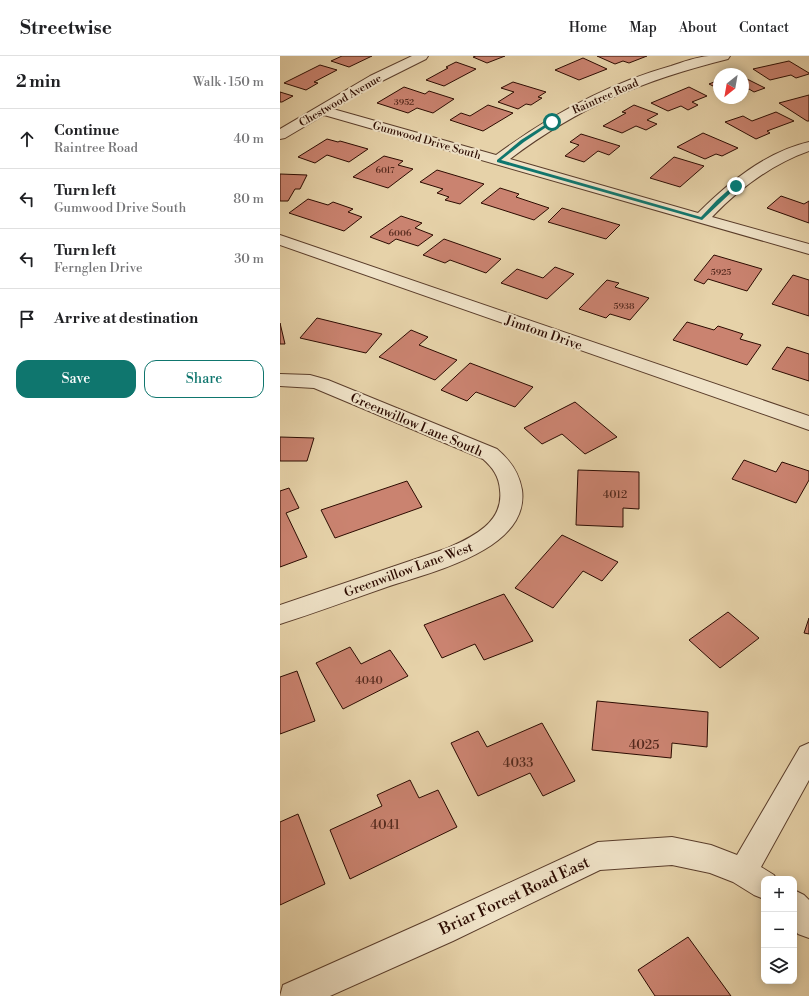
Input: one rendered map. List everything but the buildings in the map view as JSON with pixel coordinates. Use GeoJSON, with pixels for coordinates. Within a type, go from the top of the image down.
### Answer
{"type":"FeatureCollection","features":[{"type":"Feature","properties":{"kind":"street","name":"Chestwood Avenue"},"geometry":{"type":"LineString","coordinates":[[280,135],[375,79],[422,56]]}},
{"type":"Feature","properties":{"kind":"street","name":"Raintree Road"},"geometry":{"type":"LineString","coordinates":[[498,161],[523,141],[552,122],[587,103],[668,71],[724,56]]}},
{"type":"Feature","properties":{"kind":"street","name":"Gumwood Drive South"},"geometry":{"type":"LineString","coordinates":[[321,110],[809,249]]}},
{"type":"Feature","properties":{"kind":"street"},"geometry":{"type":"LineString","coordinates":[[702,218],[718,201],[758,170],[784,156],[809,146]]}},
{"type":"Feature","properties":{"kind":"street","name":"Jimtom Drive"},"geometry":{"type":"LineString","coordinates":[[280,240],[809,423]]}},
{"type":"Feature","properties":{"kind":"street","name":"Greenwillow Lane South"},"geometry":{"type":"LineString","coordinates":[[289,380],[321,384],[490,454],[499,462],[510,478],[512,495]]}},
{"type":"Feature","properties":{"kind":"street","name":"Greenwillow Lane West"},"geometry":{"type":"LineString","coordinates":[[280,615],[456,554],[475,545],[489,535],[501,522],[510,509],[512,495]]}},
{"type":"Feature","properties":{"kind":"street"},"geometry":{"type":"LineString","coordinates":[[754,878],[809,755]]}},
{"type":"Feature","properties":{"kind":"street","name":"Briar Forest Road East"},"geometry":{"type":"LineString","coordinates":[[294,996],[442,930],[598,856],[672,851],[710,859],[754,878]]}},
{"type":"Feature","properties":{"kind":"street"},"geometry":{"type":"LineString","coordinates":[[797,909],[809,923]]}},
{"type":"Feature","properties":{"kind":"route"},"geometry":{"type":"LineString","coordinates":[[552,122],[523,141],[498,161],[702,218],[718,201],[736,186]]}}]}
